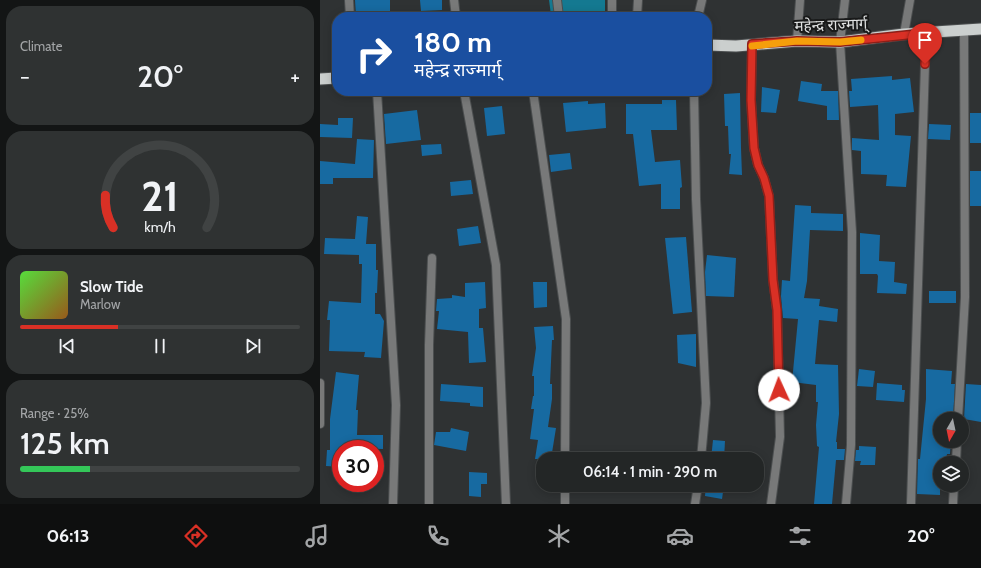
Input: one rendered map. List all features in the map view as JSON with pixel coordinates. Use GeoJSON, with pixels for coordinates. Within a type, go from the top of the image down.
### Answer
{"type":"FeatureCollection","features":[{"type":"Feature","properties":{"kind":"highway","name":"महेन्द्र राज्मार्ग्"},"geometry":{"type":"LineString","coordinates":[[712,45],[736,46],[797,41],[840,42],[904,34],[981,29]]}},
{"type":"Feature","properties":{"kind":"highway"},"geometry":{"type":"LineString","coordinates":[[320,79],[332,78]]}},
{"type":"Feature","properties":{"kind":"street"},"geometry":{"type":"LineString","coordinates":[[349,0],[350,12]]}},
{"type":"Feature","properties":{"kind":"street"},"geometry":{"type":"LineString","coordinates":[[454,0],[455,12]]}},
{"type":"Feature","properties":{"kind":"street"},"geometry":{"type":"LineString","coordinates":[[557,0],[558,12]]}},
{"type":"Feature","properties":{"kind":"street"},"geometry":{"type":"LineString","coordinates":[[612,0],[612,12]]}},
{"type":"Feature","properties":{"kind":"street"},"geometry":{"type":"LineString","coordinates":[[637,12],[638,0]]}},
{"type":"Feature","properties":{"kind":"street"},"geometry":{"type":"LineString","coordinates":[[699,12],[702,0]]}},
{"type":"Feature","properties":{"kind":"street"},"geometry":{"type":"LineString","coordinates":[[797,41],[800,0]]}},
{"type":"Feature","properties":{"kind":"street"},"geometry":{"type":"LineString","coordinates":[[845,0],[840,42],[852,232],[851,446],[846,504]]}},
{"type":"Feature","properties":{"kind":"street"},"geometry":{"type":"LineString","coordinates":[[904,34],[910,0]]}},
{"type":"Feature","properties":{"kind":"street"},"geometry":{"type":"LineString","coordinates":[[958,412],[965,297],[964,30]]}},
{"type":"Feature","properties":{"kind":"street"},"geometry":{"type":"LineString","coordinates":[[911,504],[926,33]]}},
{"type":"Feature","properties":{"kind":"street"},"geometry":{"type":"LineString","coordinates":[[752,44],[751,100],[754,148],[758,165],[764,178],[769,196],[773,280],[777,310],[780,437],[771,504]]}},
{"type":"Feature","properties":{"kind":"street"},"geometry":{"type":"LineString","coordinates":[[377,96],[396,405],[393,504]]}},
{"type":"Feature","properties":{"kind":"street"},"geometry":{"type":"LineString","coordinates":[[465,96],[496,265],[506,504]]}},
{"type":"Feature","properties":{"kind":"street"},"geometry":{"type":"LineString","coordinates":[[534,96],[566,319],[566,452]]}},
{"type":"Feature","properties":{"kind":"street"},"geometry":{"type":"LineString","coordinates":[[694,96],[697,207],[706,403],[702,452]]}},
{"type":"Feature","properties":{"kind":"street"},"geometry":{"type":"LineString","coordinates":[[429,504],[429,345],[432,258]]}},
{"type":"Feature","properties":{"kind":"street"},"geometry":{"type":"LineString","coordinates":[[320,383],[320,424]]}},
{"type":"Feature","properties":{"kind":"street"},"geometry":{"type":"LineString","coordinates":[[565,492],[565,504]]}},
{"type":"Feature","properties":{"kind":"street"},"geometry":{"type":"LineString","coordinates":[[695,504],[697,492]]}},
{"type":"Feature","properties":{"kind":"street"},"geometry":{"type":"LineString","coordinates":[[953,504],[954,492]]}},
{"type":"Feature","properties":{"kind":"shaded area"},"geometry":{"type":"Polygon","coordinates":[[[549,0],[605,0],[605,12],[551,12],[549,0]]]}},
{"type":"Feature","properties":{"kind":"building"},"geometry":{"type":"Polygon","coordinates":[[[355,0],[390,0],[390,11],[356,12],[355,0]]]}},
{"type":"Feature","properties":{"kind":"building"},"geometry":{"type":"Polygon","coordinates":[[[420,0],[442,0],[442,10],[421,11],[420,0]]]}},
{"type":"Feature","properties":{"kind":"building"},"geometry":{"type":"Polygon","coordinates":[[[892,76],[892,80],[910,78],[914,112],[895,114],[895,135],[911,136],[906,187],[886,186],[887,175],[861,174],[861,151],[852,150],[852,138],[879,140],[878,105],[850,107],[849,91],[852,91],[851,79],[892,76]]]}},
{"type":"Feature","properties":{"kind":"building"},"geometry":{"type":"Polygon","coordinates":[[[801,81],[822,84],[821,91],[838,91],[839,120],[827,120],[827,106],[798,101],[801,81]]]}},
{"type":"Feature","properties":{"kind":"building"},"geometry":{"type":"Polygon","coordinates":[[[762,87],[780,90],[776,113],[761,112],[762,87]]]}},
{"type":"Feature","properties":{"kind":"building"},"geometry":{"type":"Polygon","coordinates":[[[740,93],[742,175],[729,174],[731,154],[729,154],[728,126],[725,126],[724,94],[740,93]]]}},
{"type":"Feature","properties":{"kind":"building"},"geometry":{"type":"Polygon","coordinates":[[[662,100],[676,100],[677,130],[651,130],[655,162],[680,160],[682,187],[680,188],[680,209],[661,209],[661,184],[639,186],[633,134],[626,134],[626,104],[662,104],[662,100]]]}},
{"type":"Feature","properties":{"kind":"building"},"geometry":{"type":"Polygon","coordinates":[[[588,101],[588,104],[605,103],[606,128],[566,132],[563,103],[588,101]]]}},
{"type":"Feature","properties":{"kind":"building"},"geometry":{"type":"Polygon","coordinates":[[[502,106],[505,134],[487,136],[484,108],[502,106]]]}},
{"type":"Feature","properties":{"kind":"building"},"geometry":{"type":"Polygon","coordinates":[[[417,110],[421,140],[386,144],[384,114],[417,110]]]}},
{"type":"Feature","properties":{"kind":"building"},"geometry":{"type":"Polygon","coordinates":[[[970,113],[981,113],[981,143],[970,143],[970,113]]]}},
{"type":"Feature","properties":{"kind":"building"},"geometry":{"type":"Polygon","coordinates":[[[338,118],[353,118],[352,138],[320,137],[320,124],[338,125],[338,118]]]}},
{"type":"Feature","properties":{"kind":"building"},"geometry":{"type":"Polygon","coordinates":[[[929,124],[951,125],[950,140],[928,139],[929,124]]]}},
{"type":"Feature","properties":{"kind":"building"},"geometry":{"type":"Polygon","coordinates":[[[357,139],[374,140],[373,178],[333,178],[333,184],[320,184],[320,161],[355,164],[357,139]]]}},
{"type":"Feature","properties":{"kind":"building"},"geometry":{"type":"Polygon","coordinates":[[[441,144],[442,154],[422,156],[421,145],[441,144]]]}},
{"type":"Feature","properties":{"kind":"building"},"geometry":{"type":"Polygon","coordinates":[[[570,153],[572,169],[551,172],[549,155],[570,153]]]}},
{"type":"Feature","properties":{"kind":"building"},"geometry":{"type":"Polygon","coordinates":[[[970,171],[981,171],[981,206],[970,206],[970,171]]]}},
{"type":"Feature","properties":{"kind":"building"},"geometry":{"type":"Polygon","coordinates":[[[471,180],[473,194],[451,196],[450,182],[471,180]]]}},
{"type":"Feature","properties":{"kind":"building"},"geometry":{"type":"Polygon","coordinates":[[[795,205],[811,206],[811,213],[843,214],[843,231],[810,230],[807,281],[804,298],[820,299],[819,306],[838,309],[837,322],[819,320],[815,364],[838,365],[839,414],[836,442],[837,449],[845,449],[844,460],[836,460],[832,504],[814,504],[819,447],[817,446],[816,425],[818,402],[816,402],[816,385],[792,382],[798,319],[783,318],[781,296],[782,280],[790,281],[795,205]]]}},
{"type":"Feature","properties":{"kind":"building"},"geometry":{"type":"Polygon","coordinates":[[[357,216],[368,217],[366,244],[376,244],[376,270],[378,270],[377,293],[375,293],[375,314],[380,314],[384,321],[381,358],[364,357],[365,352],[329,351],[330,320],[327,320],[329,301],[361,303],[362,264],[359,264],[359,255],[324,254],[325,238],[355,239],[357,216]]]}},
{"type":"Feature","properties":{"kind":"building"},"geometry":{"type":"Polygon","coordinates":[[[478,226],[481,243],[459,246],[457,229],[478,226]]]}},
{"type":"Feature","properties":{"kind":"building"},"geometry":{"type":"Polygon","coordinates":[[[860,233],[880,235],[879,261],[895,262],[894,282],[907,284],[906,294],[877,293],[877,274],[860,274],[860,233]]]}},
{"type":"Feature","properties":{"kind":"building"},"geometry":{"type":"Polygon","coordinates":[[[686,237],[692,312],[673,314],[665,238],[686,237]]]}},
{"type":"Feature","properties":{"kind":"building"},"geometry":{"type":"Polygon","coordinates":[[[707,255],[736,258],[734,297],[706,296],[705,272],[707,255]]]}},
{"type":"Feature","properties":{"kind":"building"},"geometry":{"type":"Polygon","coordinates":[[[485,282],[486,308],[479,309],[479,328],[483,328],[486,362],[469,363],[468,332],[437,329],[439,311],[436,311],[437,299],[452,298],[452,295],[465,297],[465,283],[485,282]]]}},
{"type":"Feature","properties":{"kind":"building"},"geometry":{"type":"Polygon","coordinates":[[[533,282],[547,282],[547,307],[534,308],[533,282]]]}},
{"type":"Feature","properties":{"kind":"building"},"geometry":{"type":"Polygon","coordinates":[[[929,291],[956,291],[956,303],[929,303],[929,291]]]}},
{"type":"Feature","properties":{"kind":"building"},"geometry":{"type":"Polygon","coordinates":[[[553,326],[554,340],[552,340],[550,384],[552,384],[552,399],[548,427],[556,428],[552,452],[536,452],[538,440],[530,439],[534,409],[531,409],[534,396],[534,376],[532,376],[536,348],[534,327],[553,326]]]}},
{"type":"Feature","properties":{"kind":"building"},"geometry":{"type":"Polygon","coordinates":[[[696,334],[696,367],[678,363],[677,335],[696,334]]]}},
{"type":"Feature","properties":{"kind":"building"},"geometry":{"type":"Polygon","coordinates":[[[859,369],[875,371],[873,387],[857,386],[859,369]]]}},
{"type":"Feature","properties":{"kind":"building"},"geometry":{"type":"Polygon","coordinates":[[[926,369],[952,371],[951,384],[955,384],[953,412],[933,412],[933,448],[950,448],[950,454],[947,454],[947,456],[933,456],[933,492],[940,492],[940,495],[917,494],[918,459],[920,459],[926,399],[926,369]]]}},
{"type":"Feature","properties":{"kind":"building"},"geometry":{"type":"Polygon","coordinates":[[[336,372],[359,375],[356,410],[358,410],[357,435],[383,435],[383,440],[332,440],[332,466],[326,466],[327,450],[330,450],[330,419],[336,372]]]}},
{"type":"Feature","properties":{"kind":"building"},"geometry":{"type":"Polygon","coordinates":[[[877,383],[902,385],[902,390],[905,390],[904,402],[876,400],[877,383]]]}},
{"type":"Feature","properties":{"kind":"building"},"geometry":{"type":"Polygon","coordinates":[[[441,384],[483,387],[483,407],[470,406],[470,403],[440,401],[441,384]]]}},
{"type":"Feature","properties":{"kind":"building"},"geometry":{"type":"Polygon","coordinates":[[[966,384],[981,385],[981,422],[969,420],[969,412],[964,412],[966,384]]]}},
{"type":"Feature","properties":{"kind":"building"},"geometry":{"type":"Polygon","coordinates":[[[451,428],[469,432],[466,451],[434,445],[436,432],[450,432],[451,428]]]}},
{"type":"Feature","properties":{"kind":"building"},"geometry":{"type":"Polygon","coordinates":[[[713,440],[725,441],[724,452],[712,452],[713,440]]]}},
{"type":"Feature","properties":{"kind":"building"},"geometry":{"type":"Polygon","coordinates":[[[859,446],[876,447],[875,465],[860,465],[861,461],[855,461],[856,450],[859,450],[859,446]]]}},
{"type":"Feature","properties":{"kind":"building"},"geometry":{"type":"Polygon","coordinates":[[[469,472],[487,473],[487,484],[481,484],[481,497],[469,496],[469,472]]]}},
{"type":"Feature","properties":{"kind":"building"},"geometry":{"type":"Polygon","coordinates":[[[705,492],[723,492],[722,499],[705,496],[705,492]]]}},
{"type":"Feature","properties":{"kind":"slow traffic"},"geometry":{"type":"LineString","coordinates":[[752,46],[752,44],[797,41],[840,42],[861,40]]}},
{"type":"Feature","properties":{"kind":"route"},"geometry":{"type":"LineString","coordinates":[[779,390],[777,310],[773,280],[769,196],[764,178],[758,165],[754,148],[751,100],[752,44],[797,41],[840,42],[904,34],[926,33],[925,64]]}}]}
